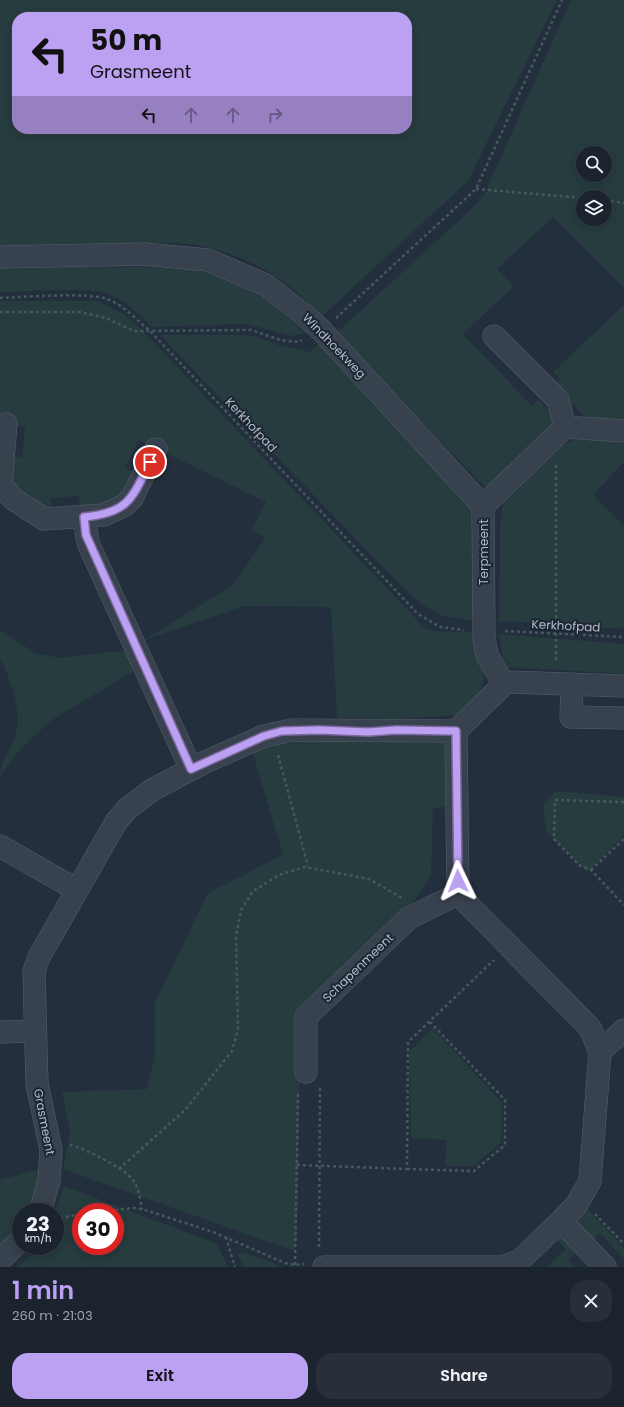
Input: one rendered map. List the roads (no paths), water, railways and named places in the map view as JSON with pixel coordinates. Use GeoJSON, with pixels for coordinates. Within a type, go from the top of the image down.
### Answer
{"type":"FeatureCollection","features":[{"type":"Feature","properties":{"kind":"street","name":"Windhoekweg"},"geometry":{"type":"LineString","coordinates":[[0,257],[145,254],[208,260],[266,285],[322,331],[483,506]]}},
{"type":"Feature","properties":{"kind":"street"},"geometry":{"type":"LineString","coordinates":[[494,336],[558,400],[565,427],[624,431]]}},
{"type":"Feature","properties":{"kind":"street"},"geometry":{"type":"LineString","coordinates":[[6,424],[0,480],[7,494],[32,513],[44,519],[104,515],[127,503],[134,495],[156,449]]}},
{"type":"Feature","properties":{"kind":"street","name":"Terpmeent"},"geometry":{"type":"LineString","coordinates":[[504,684],[488,655],[484,638],[483,506],[565,427]]}},
{"type":"Feature","properties":{"kind":"street"},"geometry":{"type":"LineString","coordinates":[[84,517],[88,543],[191,769]]}},
{"type":"Feature","properties":{"kind":"street"},"geometry":{"type":"LineString","coordinates":[[316,1261],[502,1267],[519,1261],[561,1221],[580,1198],[590,1181],[600,1052],[590,1028],[510,945],[458,894],[456,731],[504,684],[518,682],[624,686]]}},
{"type":"Feature","properties":{"kind":"street"},"geometry":{"type":"LineString","coordinates":[[572,684],[570,717],[624,718]]}},
{"type":"Feature","properties":{"kind":"street","name":"Grasmeent"},"geometry":{"type":"LineString","coordinates":[[43,1203],[49,1181],[51,1146],[37,1088],[34,1031],[34,967],[116,822],[127,809],[152,790],[191,769],[272,733],[299,730],[368,732],[396,730],[456,731]]}},
{"type":"Feature","properties":{"kind":"street"},"geometry":{"type":"LineString","coordinates":[[0,846],[77,890]]}},
{"type":"Feature","properties":{"kind":"street","name":"Schapenmeent"},"geometry":{"type":"LineString","coordinates":[[308,1082],[306,1018],[408,918],[458,894]]}},
{"type":"Feature","properties":{"kind":"street"},"geometry":{"type":"LineString","coordinates":[[600,1052],[624,1030]]}},
{"type":"Feature","properties":{"kind":"street"},"geometry":{"type":"LineString","coordinates":[[0,1032],[34,1031]]}},
{"type":"Feature","properties":{"kind":"street"},"geometry":{"type":"LineString","coordinates":[[561,1221],[605,1267]]}},
{"type":"Feature","properties":{"kind":"street"},"geometry":{"type":"LineString","coordinates":[[0,1260],[12,1249]]}}]}
